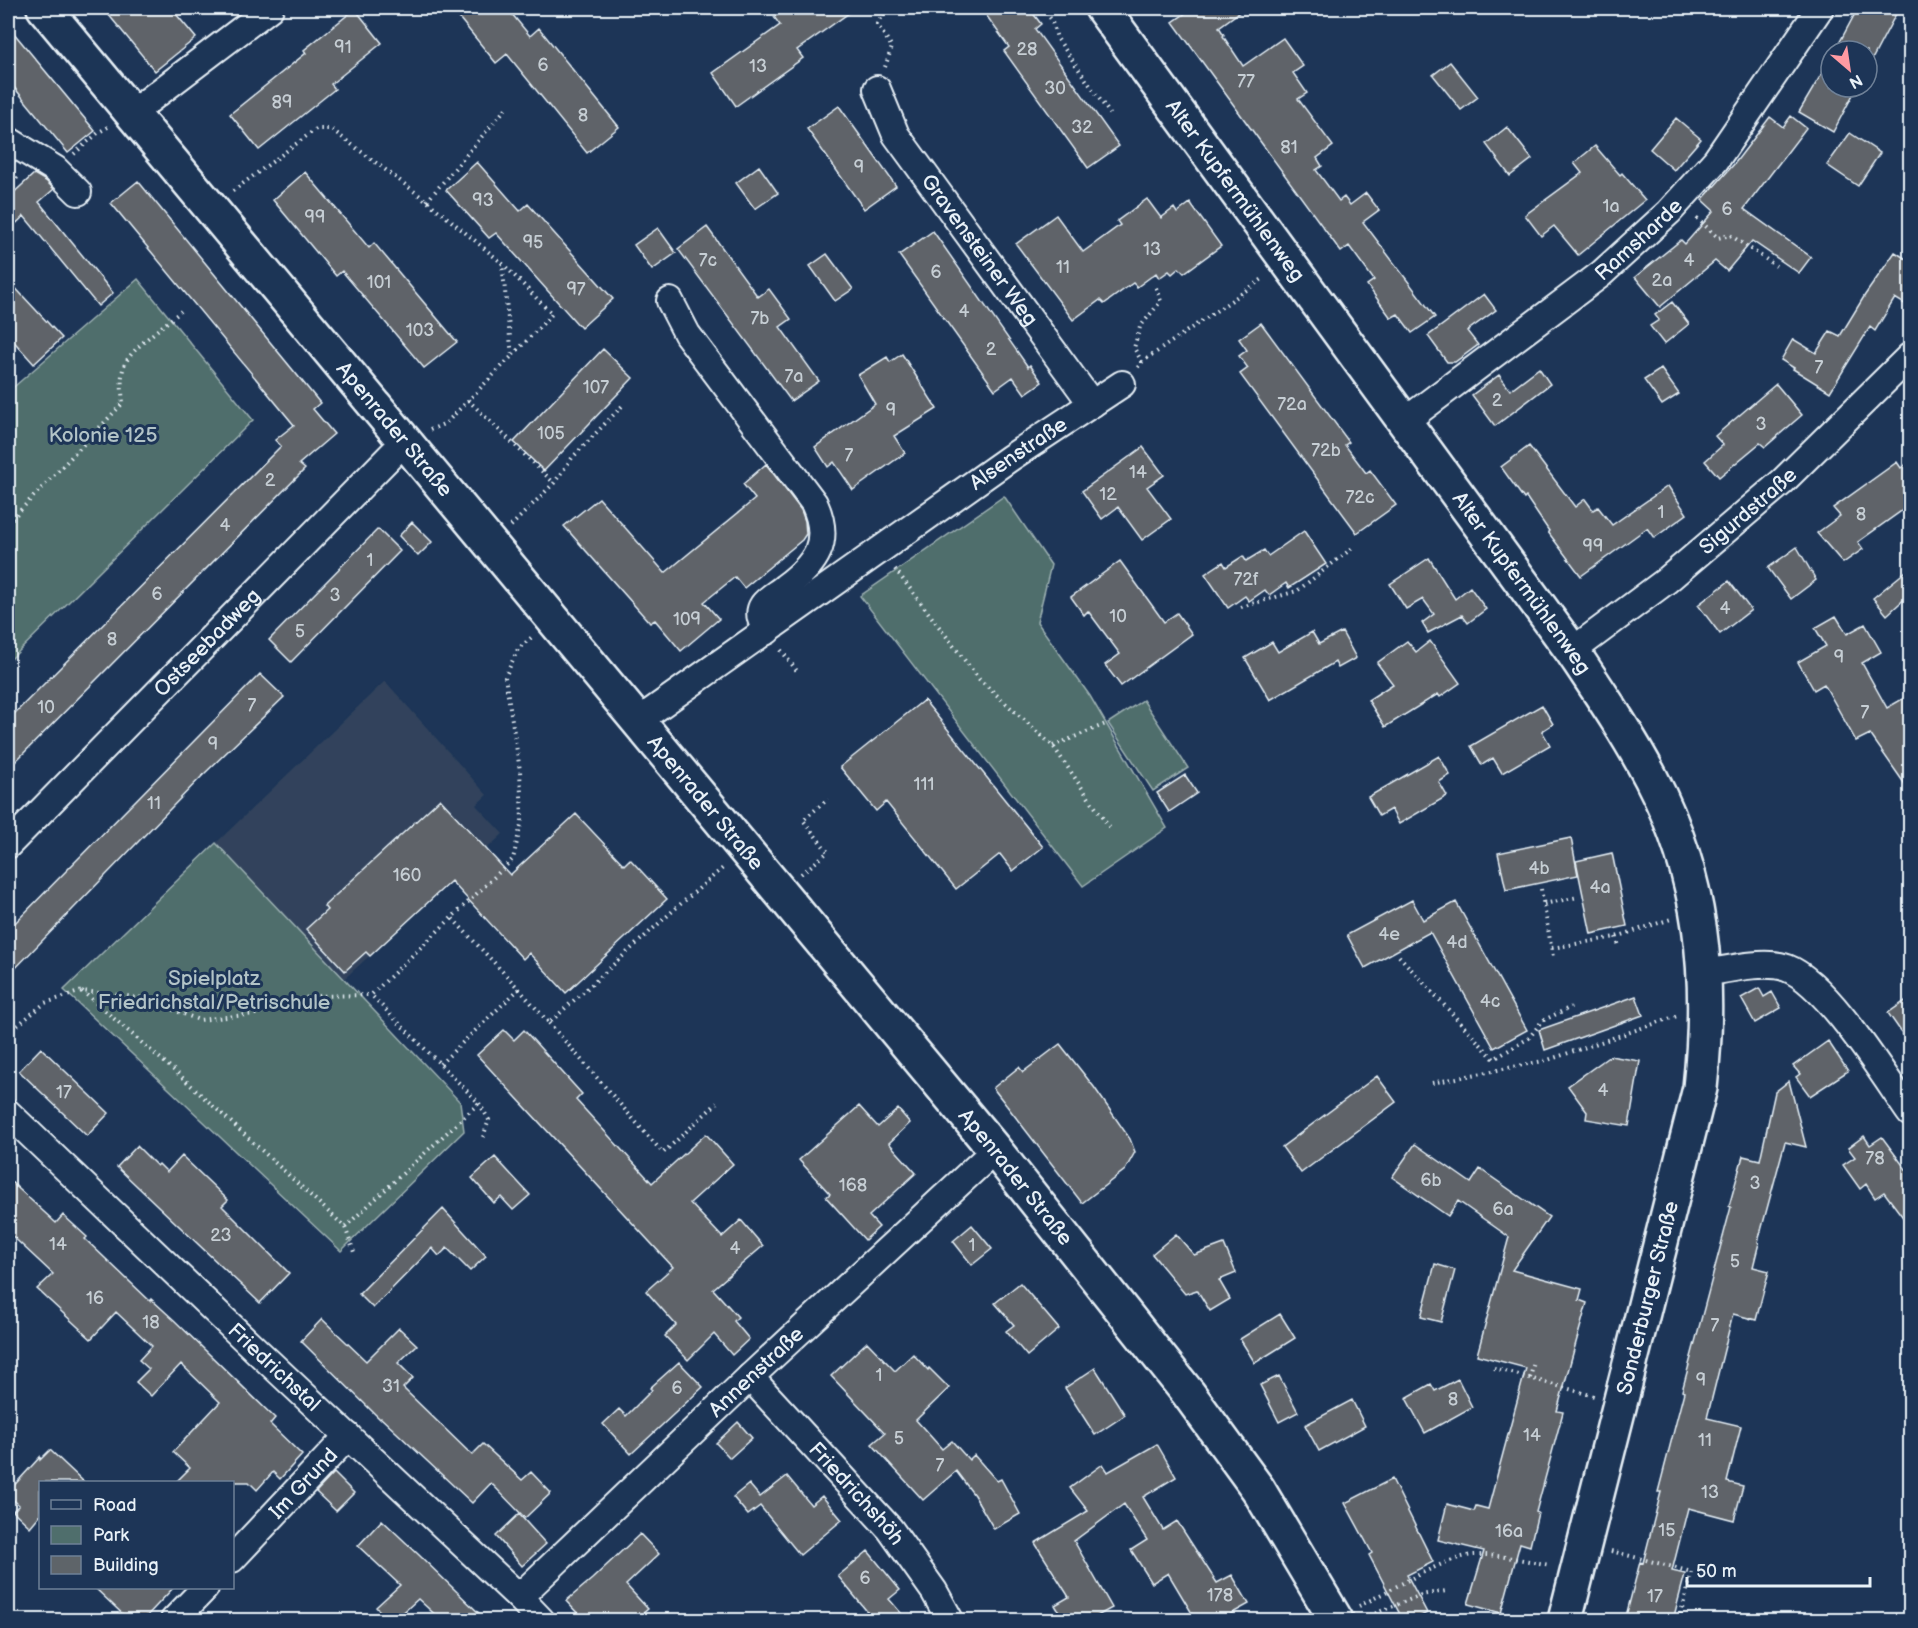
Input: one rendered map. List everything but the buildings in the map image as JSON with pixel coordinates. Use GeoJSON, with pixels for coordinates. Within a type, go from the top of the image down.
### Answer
{"type":"FeatureCollection","features":[{"type":"Feature","properties":{"kind":"main road","name":"Apenrader Straße"},"geometry":{"type":"LineString","coordinates":[[44,8],[995,1150],[1188,1393],[1258,1489],[1336,1620]]}},
{"type":"Feature","properties":{"kind":"main road","name":"Alter Kupfermühlenweg"},"geometry":{"type":"LineString","coordinates":[[1102,8],[1572,651],[1623,729],[1652,780],[1687,866],[1697,910],[1706,973]]}},
{"type":"Feature","properties":{"kind":"main road","name":"Sonderburger Straße"},"geometry":{"type":"LineString","coordinates":[[1565,1620],[1700,1088],[1705,1046],[1706,973]]}},
{"type":"Feature","properties":{"kind":"street"},"geometry":{"type":"LineString","coordinates":[[132,113],[270,8]]}},
{"type":"Feature","properties":{"kind":"street","name":"Ramsharde"},"geometry":{"type":"LineString","coordinates":[[1405,421],[1600,274],[1680,201],[1716,160],[1819,8]]}},
{"type":"Feature","properties":{"kind":"street","name":"Gravensteiner Weg"},"geometry":{"type":"LineString","coordinates":[[877,89],[896,135],[1092,404]]}},
{"type":"Feature","properties":{"kind":"street"},"geometry":{"type":"LineString","coordinates":[[8,140],[56,169],[78,192]]}},
{"type":"Feature","properties":{"kind":"street"},"geometry":{"type":"LineString","coordinates":[[670,301],[687,334],[814,503],[820,516],[822,534],[819,551],[812,564],[802,575],[764,604],[760,612],[760,621],[767,631]]}},
{"type":"Feature","properties":{"kind":"street","name":"Sigurdstraße"},"geometry":{"type":"LineString","coordinates":[[1572,651],[1666,581],[1782,482],[1911,356]]}},
{"type":"Feature","properties":{"kind":"street","name":"Alsenstraße"},"geometry":{"type":"LineString","coordinates":[[638,721],[1010,458],[1122,384]]}},
{"type":"Feature","properties":{"kind":"street","name":"Ostseebadweg"},"geometry":{"type":"LineString","coordinates":[[8,845],[405,441]]}},
{"type":"Feature","properties":{"kind":"street"},"geometry":{"type":"LineString","coordinates":[[1706,973],[1758,964],[1787,967],[1817,987],[1911,1113]]}},
{"type":"Feature","properties":{"kind":"street","name":"Friedrichstal"},"geometry":{"type":"LineString","coordinates":[[8,1113],[541,1620]]}},
{"type":"Feature","properties":{"kind":"street","name":"Annenstraße"},"geometry":{"type":"LineString","coordinates":[[519,1598],[750,1377],[995,1150]]}},
{"type":"Feature","properties":{"kind":"street","name":"Friedrichshöh"},"geometry":{"type":"LineString","coordinates":[[750,1377],[890,1529],[934,1592],[950,1620]]}},
{"type":"Feature","properties":{"kind":"street","name":"Im Grund"},"geometry":{"type":"LineString","coordinates":[[234,1557],[348,1436]]}},
{"type":"Feature","properties":{"kind":"street"},"geometry":{"type":"LineString","coordinates":[[174,1620],[203,1589]]}},
{"type":"Feature","properties":{"kind":"path"},"geometry":{"type":"LineString","coordinates":[[877,89],[892,47],[878,24],[882,15],[892,8]]}},
{"type":"Feature","properties":{"kind":"path"},"geometry":{"type":"LineString","coordinates":[[1042,8],[1051,19],[1057,38],[1110,114]]}},
{"type":"Feature","properties":{"kind":"path"},"geometry":{"type":"LineString","coordinates":[[1457,8],[1465,15]]}},
{"type":"Feature","properties":{"kind":"path"},"geometry":{"type":"LineString","coordinates":[[427,201],[507,107]]}},
{"type":"Feature","properties":{"kind":"path"},"geometry":{"type":"LineString","coordinates":[[56,169],[99,132],[132,113]]}},
{"type":"Feature","properties":{"kind":"path"},"geometry":{"type":"LineString","coordinates":[[210,207],[316,129],[331,129],[427,201],[502,263],[552,314],[446,423],[405,441]]}},
{"type":"Feature","properties":{"kind":"path"},"geometry":{"type":"LineString","coordinates":[[1680,201],[1718,238],[1730,235],[1776,266]]}},
{"type":"Feature","properties":{"kind":"path"},"geometry":{"type":"LineString","coordinates":[[502,263],[512,356]]}},
{"type":"Feature","properties":{"kind":"path"},"geometry":{"type":"LineString","coordinates":[[1122,384],[1142,362],[1268,276]]}},
{"type":"Feature","properties":{"kind":"path"},"geometry":{"type":"LineString","coordinates":[[1142,362],[1134,348],[1140,327],[1161,301],[1155,285]]}},
{"type":"Feature","properties":{"kind":"path"},"geometry":{"type":"LineString","coordinates":[[8,523],[123,404],[122,380],[125,365],[135,350],[181,311]]}},
{"type":"Feature","properties":{"kind":"path"},"geometry":{"type":"LineString","coordinates":[[468,400],[554,483]]}},
{"type":"Feature","properties":{"kind":"path"},"geometry":{"type":"LineString","coordinates":[[512,525],[554,483],[572,458],[622,406]]}},
{"type":"Feature","properties":{"kind":"path"},"geometry":{"type":"LineString","coordinates":[[1241,606],[1297,591],[1355,546]]}},
{"type":"Feature","properties":{"kind":"path"},"geometry":{"type":"LineString","coordinates":[[880,549],[979,679],[1053,746],[1111,830]]}},
{"type":"Feature","properties":{"kind":"path"},"geometry":{"type":"LineString","coordinates":[[8,1032],[45,1003],[82,991],[143,998],[200,1020],[255,1014],[312,996],[371,995],[513,859],[522,820],[520,770],[505,677],[518,649],[553,618]]}},
{"type":"Feature","properties":{"kind":"path"},"geometry":{"type":"LineString","coordinates":[[1053,746],[1108,723]]}},
{"type":"Feature","properties":{"kind":"path"},"geometry":{"type":"LineString","coordinates":[[780,891],[828,852],[802,820],[828,799]]}},
{"type":"Feature","properties":{"kind":"path"},"geometry":{"type":"LineString","coordinates":[[549,1023],[711,877]]}},
{"type":"Feature","properties":{"kind":"path"},"geometry":{"type":"LineString","coordinates":[[1541,889],[1553,957]]}},
{"type":"Feature","properties":{"kind":"path"},"geometry":{"type":"LineString","coordinates":[[1544,904],[1578,897]]}},
{"type":"Feature","properties":{"kind":"path"},"geometry":{"type":"LineString","coordinates":[[1552,948],[1616,937],[1697,910]]}},
{"type":"Feature","properties":{"kind":"path"},"geometry":{"type":"LineString","coordinates":[[452,918],[519,989],[663,1153],[717,1103]]}},
{"type":"Feature","properties":{"kind":"path"},"geometry":{"type":"LineString","coordinates":[[1616,937],[1618,946]]}},
{"type":"Feature","properties":{"kind":"path"},"geometry":{"type":"LineString","coordinates":[[1399,956],[1494,1059],[1529,1038],[1542,1021],[1571,1007]]}},
{"type":"Feature","properties":{"kind":"path"},"geometry":{"type":"LineString","coordinates":[[440,1064],[519,989]]}},
{"type":"Feature","properties":{"kind":"path"},"geometry":{"type":"LineString","coordinates":[[82,991],[184,1079],[345,1227],[355,1255]]}},
{"type":"Feature","properties":{"kind":"path"},"geometry":{"type":"LineString","coordinates":[[371,995],[480,1103],[489,1120],[483,1137]]}},
{"type":"Feature","properties":{"kind":"path"},"geometry":{"type":"LineString","coordinates":[[1432,1083],[1548,1060],[1706,1006]]}},
{"type":"Feature","properties":{"kind":"path"},"geometry":{"type":"LineString","coordinates":[[345,1227],[480,1103]]}},
{"type":"Feature","properties":{"kind":"path"},"geometry":{"type":"LineString","coordinates":[[1530,1378],[1534,1362]]}},
{"type":"Feature","properties":{"kind":"path"},"geometry":{"type":"LineString","coordinates":[[1494,1368],[1592,1395]]}},
{"type":"Feature","properties":{"kind":"path"},"geometry":{"type":"LineString","coordinates":[[1584,1545],[1692,1572],[1679,1620]]}},
{"type":"Feature","properties":{"kind":"path"},"geometry":{"type":"LineString","coordinates":[[1372,1600],[1437,1567],[1463,1557],[1476,1555],[1545,1564]]}},
{"type":"Feature","properties":{"kind":"path"},"geometry":{"type":"LineString","coordinates":[[1357,1620],[1421,1595],[1446,1591]]}},
{"type":"Feature","properties":{"kind":"shaded area"},"geometry":{"type":"Polygon","coordinates":[[[385,681],[487,795],[476,805],[503,834],[344,979],[216,843],[385,681]]]}},
{"type":"Feature","properties":{"kind":"green space","name":"Kolonie 125"},"geometry":{"type":"Polygon","coordinates":[[[138,279],[253,420],[8,662],[8,392],[138,279]]]}},
{"type":"Feature","properties":{"kind":"green space"},"geometry":{"type":"Polygon","coordinates":[[[1004,496],[1051,565],[1037,622],[1090,696],[1167,828],[1083,886],[860,596],[1004,496]]]}},
{"type":"Feature","properties":{"kind":"green space"},"geometry":{"type":"Polygon","coordinates":[[[1143,700],[1188,768],[1153,791],[1108,723],[1143,700]]]}},
{"type":"Feature","properties":{"kind":"green space","name":"Spielplatz Friedrichstal/Petrischule"},"geometry":{"type":"Polygon","coordinates":[[[216,843],[460,1102],[464,1131],[341,1251],[64,990],[216,843]]]}}]}
